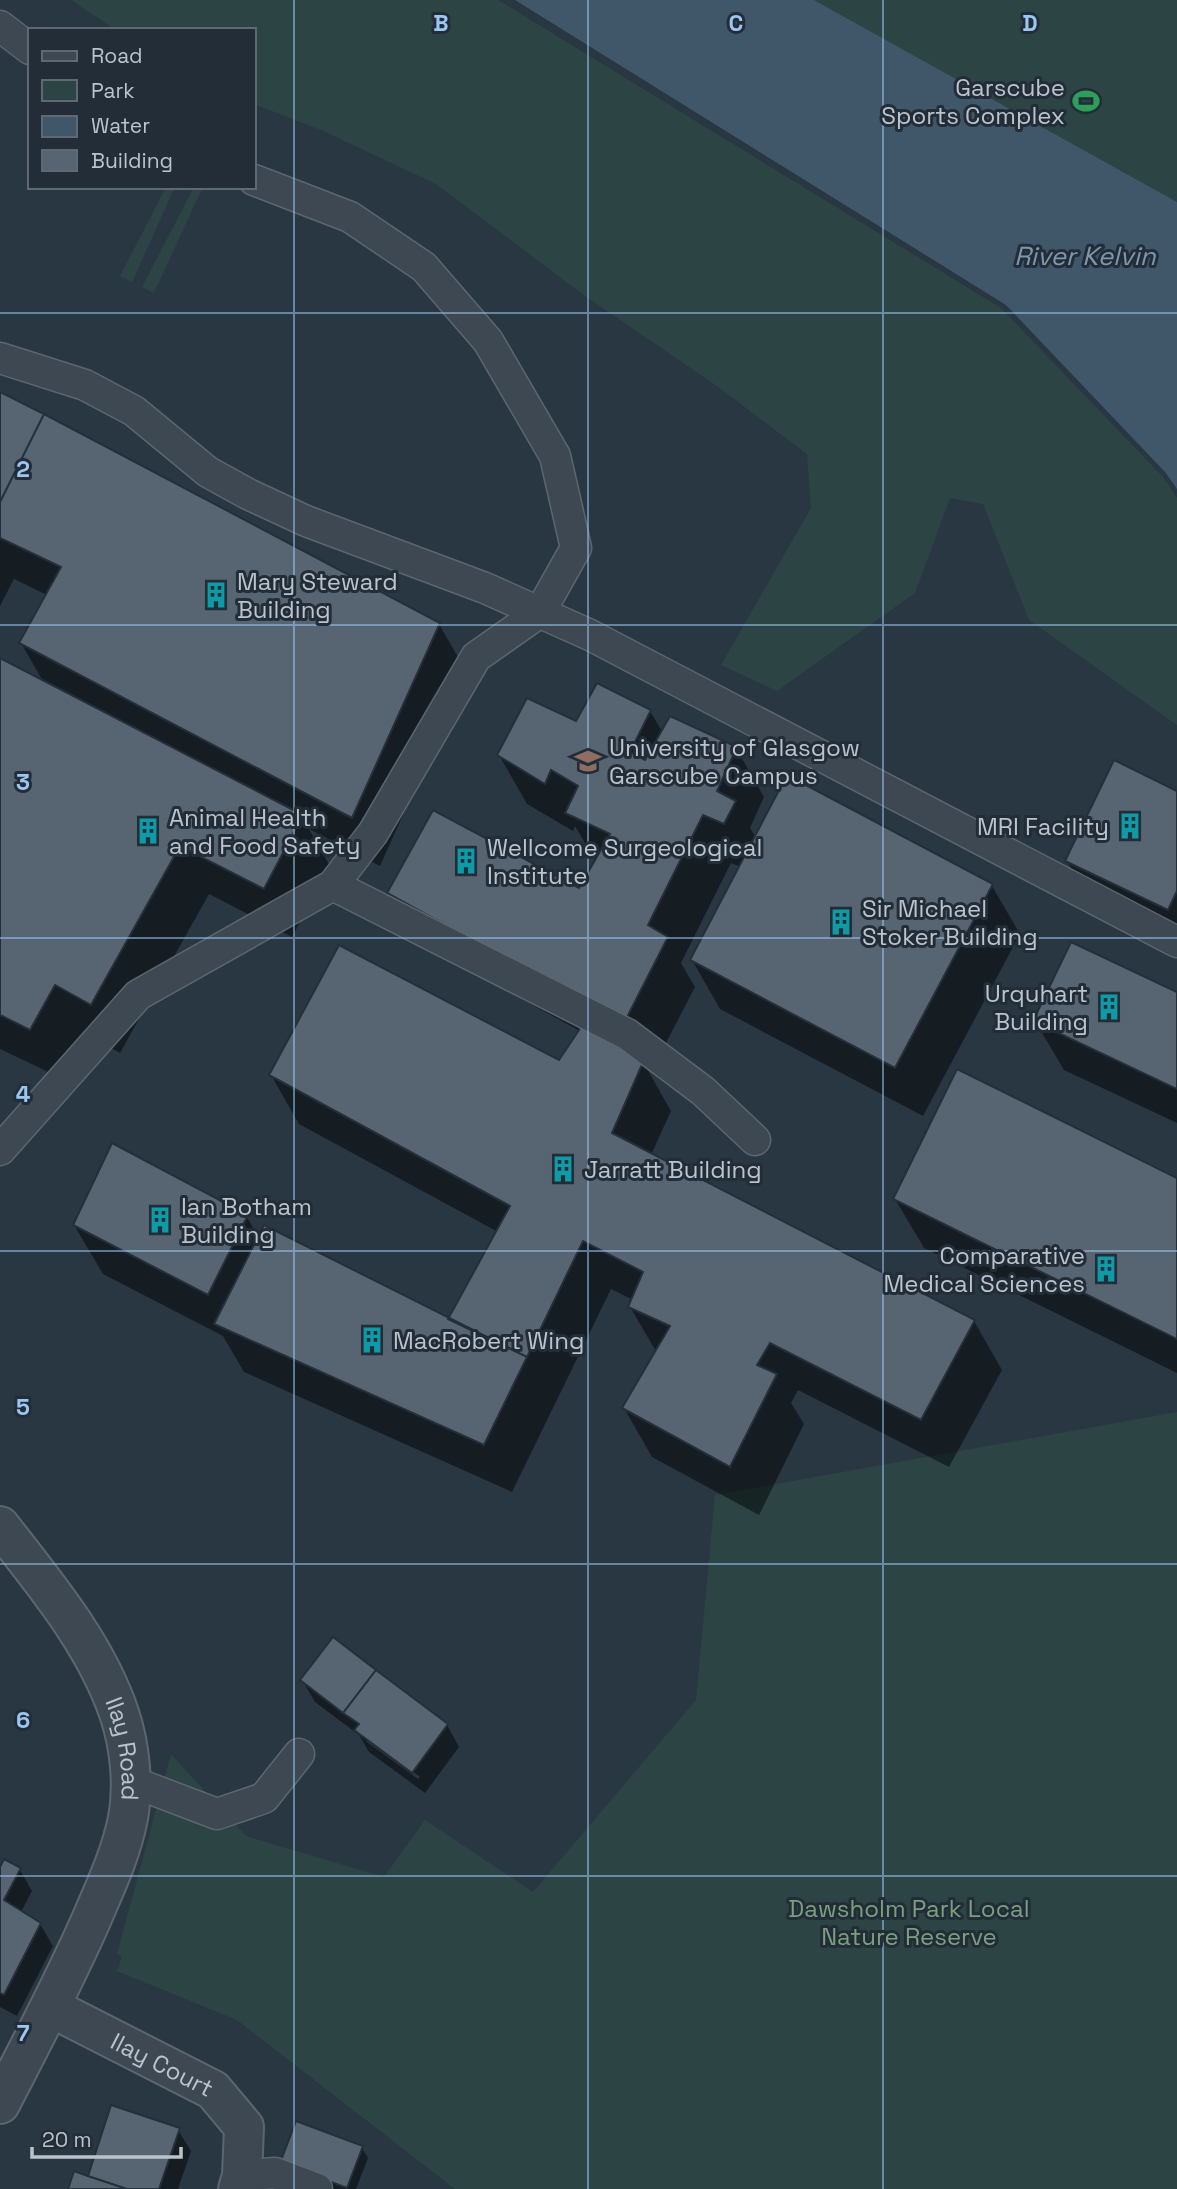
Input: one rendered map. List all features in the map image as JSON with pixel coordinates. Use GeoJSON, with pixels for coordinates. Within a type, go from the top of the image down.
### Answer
{"type":"FeatureCollection","features":[{"type":"Feature","properties":{"kind":"street","name":"Ilay Road"},"geometry":{"type":"LineString","coordinates":[[0,1526],[68,1615],[100,1670],[119,1714],[130,1781],[128,1815],[119,1854],[52,2008],[5,2083]]}},
{"type":"Feature","properties":{"kind":"street","name":"Ilay Court"},"geometry":{"type":"LineString","coordinates":[[52,2008],[213,2090],[244,2127],[240,2183]]}},
{"type":"Feature","properties":{"kind":"lane"},"geometry":{"type":"LineString","coordinates":[[0,26],[28,47]]}},
{"type":"Feature","properties":{"kind":"lane"},"geometry":{"type":"LineString","coordinates":[[0,1150],[138,995],[333,885],[373,833],[476,657],[540,612],[576,548],[555,456],[488,341],[424,267],[350,217],[256,181]]}},
{"type":"Feature","properties":{"kind":"lane"},"geometry":{"type":"LineString","coordinates":[[0,358],[85,386],[134,411],[208,472],[248,494],[306,521],[485,587],[590,635],[1177,942]]}},
{"type":"Feature","properties":{"kind":"lane"},"geometry":{"type":"LineString","coordinates":[[333,885],[627,1034],[703,1091],[755,1140]]}},
{"type":"Feature","properties":{"kind":"lane"},"geometry":{"type":"LineString","coordinates":[[130,1781],[217,1814],[264,1798],[299,1754]]}},
{"type":"Feature","properties":{"kind":"lane"},"geometry":{"type":"LineString","coordinates":[[240,2183],[275,2174],[317,2189]]}},
{"type":"Feature","properties":{"kind":"green space"},"geometry":{"type":"Polygon","coordinates":[[[71,0],[498,0],[1001,308],[1163,477],[1177,498],[1177,725],[1029,620],[983,504],[950,498],[915,593],[777,691],[721,665],[811,508],[807,454],[717,386],[585,296],[436,184],[321,130],[256,105],[256,28],[113,28],[71,0]]]}},
{"type":"Feature","properties":{"kind":"green space","name":"Garscube Sports Complex"},"geometry":{"type":"Polygon","coordinates":[[[814,0],[1177,0],[1177,202],[814,0]]]}},
{"type":"Feature","properties":{"kind":"green space"},"geometry":{"type":"Polygon","coordinates":[[[165,189],[174,189],[132,282],[120,276],[165,189]]]}},
{"type":"Feature","properties":{"kind":"green space"},"geometry":{"type":"Polygon","coordinates":[[[193,189],[202,189],[154,293],[142,287],[193,189]]]}},
{"type":"Feature","properties":{"kind":"green space","name":"Dawsholm Park Local Nature Reserve"},"geometry":{"type":"Polygon","coordinates":[[[1177,1412],[1177,2189],[455,2189],[237,2020],[117,1971],[122,1957],[117,1954],[171,1754],[246,1836],[384,1877],[425,1820],[533,1892],[696,1700],[715,1495],[1177,1412]]]}},
{"type":"Feature","properties":{"kind":"water","name":"River Kelvin"},"geometry":{"type":"Polygon","coordinates":[[[515,0],[814,0],[1177,202],[1177,489],[1165,472],[1006,305],[515,0]]]}},
{"type":"Feature","properties":{"kind":"building"},"geometry":{"type":"Polygon","coordinates":[[[0,392],[44,414],[0,502],[0,392]]]}},
{"type":"Feature","properties":{"kind":"building","name":"Mary Steward Building"},"geometry":{"type":"Polygon","coordinates":[[[44,414],[440,623],[352,818],[19,643],[61,567],[0,538],[0,502],[44,414]]]}},
{"type":"Feature","properties":{"kind":"building","name":"Animal Health and Food Safety"},"geometry":{"type":"Polygon","coordinates":[[[0,658],[303,815],[264,889],[180,846],[91,1005],[55,985],[30,1030],[0,1015],[0,658]]]}},
{"type":"Feature","properties":{"kind":"building","name":"Wellcome Surgeological Institute"},"geometry":{"type":"Polygon","coordinates":[[[597,683],[651,710],[630,752],[645,760],[670,716],[737,747],[717,791],[736,801],[724,824],[703,815],[648,925],[668,937],[624,1023],[387,893],[433,810],[579,888],[610,834],[565,813],[578,786],[551,770],[545,784],[497,755],[527,698],[576,721],[597,683]]]}},
{"type":"Feature","properties":{"kind":"building","name":"MRI Facility"},"geometry":{"type":"Polygon","coordinates":[[[1114,760],[1177,791],[1177,891],[1168,910],[1065,861],[1114,760]]]}},
{"type":"Feature","properties":{"kind":"building","name":"Sir Michael Stoker Building"},"geometry":{"type":"Polygon","coordinates":[[[787,775],[993,884],[895,1068],[690,960],[787,775]]]}},
{"type":"Feature","properties":{"kind":"building","name":"Urquhart Building"},"geometry":{"type":"Polygon","coordinates":[[[1071,942],[1177,992],[1177,1089],[1033,1021],[1071,942]]]}},
{"type":"Feature","properties":{"kind":"building","name":"Jarratt Building"},"geometry":{"type":"Polygon","coordinates":[[[339,945],[559,1060],[581,1027],[644,1060],[612,1133],[975,1320],[921,1420],[770,1343],[757,1365],[777,1374],[730,1467],[622,1408],[670,1326],[628,1307],[643,1272],[583,1241],[527,1357],[448,1319],[510,1206],[269,1075],[339,945]]]}},
{"type":"Feature","properties":{"kind":"building","name":"Comparative Medical Sciences"},"geometry":{"type":"Polygon","coordinates":[[[957,1069],[1177,1178],[1177,1339],[893,1199],[957,1069]]]}},
{"type":"Feature","properties":{"kind":"building","name":"Ian Botham Building"},"geometry":{"type":"Polygon","coordinates":[[[112,1143],[248,1215],[208,1295],[73,1225],[112,1143]]]}},
{"type":"Feature","properties":{"kind":"building","name":"MacRobert Wing"},"geometry":{"type":"Polygon","coordinates":[[[264,1225],[527,1357],[484,1445],[214,1324],[264,1225]]]}},
{"type":"Feature","properties":{"kind":"building"},"geometry":{"type":"Polygon","coordinates":[[[333,1637],[376,1670],[343,1713],[300,1680],[333,1637]]]}},
{"type":"Feature","properties":{"kind":"building"},"geometry":{"type":"Polygon","coordinates":[[[376,1670],[448,1724],[412,1773],[354,1730],[359,1724],[343,1713],[376,1670]]]}},
{"type":"Feature","properties":{"kind":"building"},"geometry":{"type":"Polygon","coordinates":[[[4,1859],[21,1868],[4,1900],[41,1923],[4,1995],[0,1993],[0,1867],[4,1859]]]}},
{"type":"Feature","properties":{"kind":"building"},"geometry":{"type":"Polygon","coordinates":[[[111,2105],[180,2128],[159,2189],[127,2189],[88,2176],[111,2105]]]}},
{"type":"Feature","properties":{"kind":"building"},"geometry":{"type":"Polygon","coordinates":[[[296,2121],[363,2146],[347,2188],[280,2163],[296,2121]]]}},
{"type":"Feature","properties":{"kind":"building"},"geometry":{"type":"Polygon","coordinates":[[[74,2171],[88,2176],[127,2189],[68,2189],[74,2171]]]}},
{"type":"Feature","properties":{"kind":"place","name":"Garscube Sports Complex"},"geometry":{"type":"Point","coordinates":[1086,101]}},
{"type":"Feature","properties":{"kind":"place","name":"Mary Steward Building"},"geometry":{"type":"Point","coordinates":[216,595]}},
{"type":"Feature","properties":{"kind":"place","name":"University of Glasgow Garscube Campus"},"geometry":{"type":"Point","coordinates":[588,761]}},
{"type":"Feature","properties":{"kind":"place","name":"MRI Facility"},"geometry":{"type":"Point","coordinates":[1130,826]}},
{"type":"Feature","properties":{"kind":"place","name":"Animal Health and Food Safety"},"geometry":{"type":"Point","coordinates":[148,831]}},
{"type":"Feature","properties":{"kind":"place","name":"Wellcome Surgeological Institute"},"geometry":{"type":"Point","coordinates":[466,861]}},
{"type":"Feature","properties":{"kind":"place","name":"Sir Michael Stoker Building"},"geometry":{"type":"Point","coordinates":[841,922]}},
{"type":"Feature","properties":{"kind":"place","name":"Urquhart Building"},"geometry":{"type":"Point","coordinates":[1109,1007]}},
{"type":"Feature","properties":{"kind":"place","name":"Jarratt Building"},"geometry":{"type":"Point","coordinates":[563,1169]}},
{"type":"Feature","properties":{"kind":"place","name":"Ian Botham Building"},"geometry":{"type":"Point","coordinates":[160,1220]}},
{"type":"Feature","properties":{"kind":"place","name":"Comparative Medical Sciences"},"geometry":{"type":"Point","coordinates":[1106,1269]}},
{"type":"Feature","properties":{"kind":"place","name":"MacRobert Wing"},"geometry":{"type":"Point","coordinates":[372,1340]}}]}
